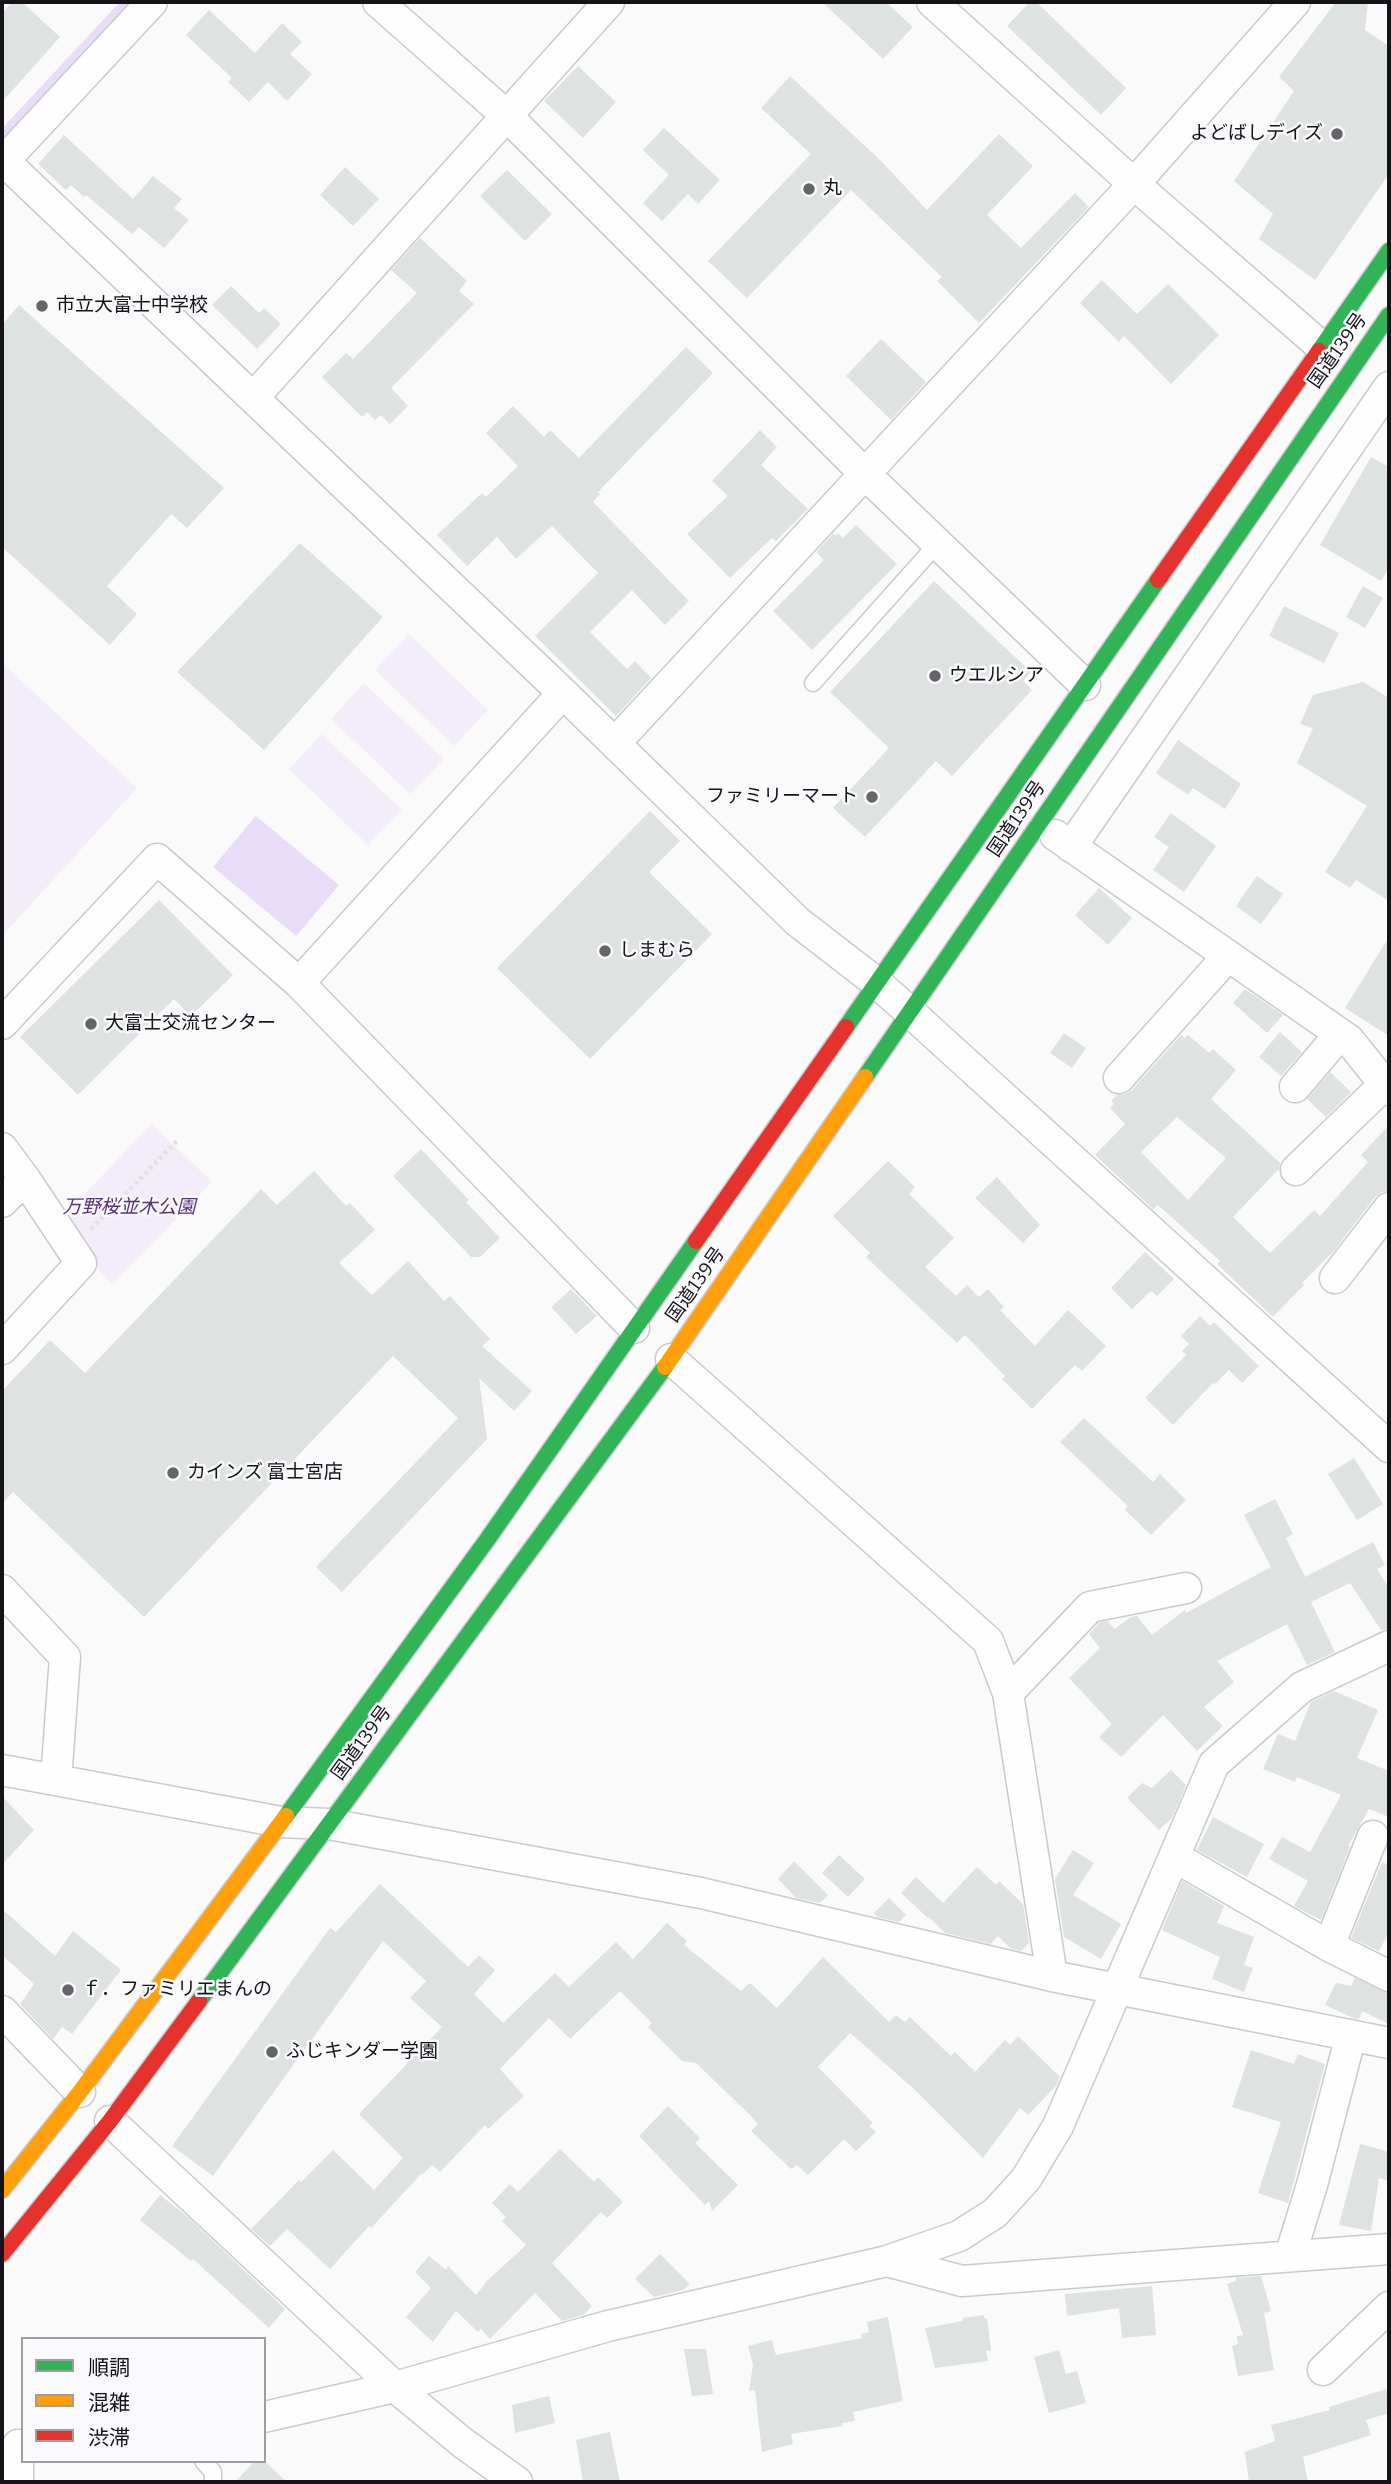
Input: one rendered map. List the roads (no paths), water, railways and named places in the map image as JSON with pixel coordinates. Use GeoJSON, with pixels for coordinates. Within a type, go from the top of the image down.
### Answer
{"type":"FeatureCollection","features":[{"type":"Feature","properties":{"kind":"highway","name":"国道139号"},"geometry":{"type":"LineString","coordinates":[[2,2190],[80,2092],[487,1540],[1389,251]]}},
{"type":"Feature","properties":{"kind":"highway","name":"国道139号"},"geometry":{"type":"LineString","coordinates":[[2,2254],[110,2121],[671,1359],[1389,315]]}},
{"type":"Feature","properties":{"kind":"street"},"geometry":{"type":"LineString","coordinates":[[152,2],[2,161],[563,693],[798,922],[911,1013],[1389,1447]]}},
{"type":"Feature","properties":{"kind":"street"},"geometry":{"type":"LineString","coordinates":[[378,2],[507,116],[865,474],[1085,685]]}},
{"type":"Feature","properties":{"kind":"street"},"geometry":{"type":"LineString","coordinates":[[253,398],[609,2]]}},
{"type":"Feature","properties":{"kind":"street"},"geometry":{"type":"LineString","coordinates":[[932,2],[1134,184],[1323,348]]}},
{"type":"Feature","properties":{"kind":"street"},"geometry":{"type":"LineString","coordinates":[[615,743],[1134,184],[1295,2]]}},
{"type":"Feature","properties":{"kind":"street"},"geometry":{"type":"LineString","coordinates":[[1071,847],[1388,392],[1345,378]]}},
{"type":"Feature","properties":{"kind":"street"},"geometry":{"type":"LineString","coordinates":[[299,983],[563,693]]}},
{"type":"Feature","properties":{"kind":"street"},"geometry":{"type":"LineString","coordinates":[[1039,824],[1349,1040],[1388,1085],[1296,1170]]}},
{"type":"Feature","properties":{"kind":"street"},"geometry":{"type":"LineString","coordinates":[[2,1024],[157,859],[299,983],[634,1328]]}},
{"type":"Feature","properties":{"kind":"street"},"geometry":{"type":"LineString","coordinates":[[1119,1079],[1228,956]]}},
{"type":"Feature","properties":{"kind":"street"},"geometry":{"type":"LineString","coordinates":[[1295,1087],[1340,1034]]}},
{"type":"Feature","properties":{"kind":"street"},"geometry":{"type":"LineString","coordinates":[[2,1148],[81,1263],[2,1349]]}},
{"type":"Feature","properties":{"kind":"street"},"geometry":{"type":"LineString","coordinates":[[2,1202],[25,1179]]}},
{"type":"Feature","properties":{"kind":"street"},"geometry":{"type":"LineString","coordinates":[[1335,1278],[1389,1208]]}},
{"type":"Feature","properties":{"kind":"street"},"geometry":{"type":"LineString","coordinates":[[671,1359],[988,1641],[1007,1693],[1052,1976]]}},
{"type":"Feature","properties":{"kind":"street"},"geometry":{"type":"LineString","coordinates":[[1007,1693],[1090,1608],[1186,1588]]}},
{"type":"Feature","properties":{"kind":"street"},"geometry":{"type":"LineString","coordinates":[[2,1590],[65,1657],[57,1780]]}},
{"type":"Feature","properties":{"kind":"street"},"geometry":{"type":"LineString","coordinates":[[266,2417],[395,2387],[608,2326],[887,2261],[960,2236],[995,2213],[1026,2179],[1058,2126],[1214,1764],[1302,1688],[1389,1646]]}},
{"type":"Feature","properties":{"kind":"street"},"geometry":{"type":"LineString","coordinates":[[2,1770],[281,1822],[329,1824],[701,1893],[1052,1976],[1389,2043]]}},
{"type":"Feature","properties":{"kind":"street"},"geometry":{"type":"LineString","coordinates":[[1329,1946],[1373,1836]]}},
{"type":"Feature","properties":{"kind":"street"},"geometry":{"type":"LineString","coordinates":[[1175,1857],[1329,1946],[1389,1976]]}},
{"type":"Feature","properties":{"kind":"street"},"geometry":{"type":"LineString","coordinates":[[2,2011],[80,2092]]}},
{"type":"Feature","properties":{"kind":"street"},"geometry":{"type":"LineString","coordinates":[[1290,2256],[1312,2185],[1351,2035]]}},
{"type":"Feature","properties":{"kind":"street"},"geometry":{"type":"LineString","coordinates":[[110,2121],[395,2387],[463,2443],[517,2482]]}},
{"type":"Feature","properties":{"kind":"street"},"geometry":{"type":"LineString","coordinates":[[887,2261],[962,2281],[1387,2246]]}},
{"type":"Feature","properties":{"kind":"street"},"geometry":{"type":"LineString","coordinates":[[1324,2370],[1389,2307]]}},
{"type":"Feature","properties":{"kind":"street"},"geometry":{"type":"LineString","coordinates":[[14,2445],[18,2482]]}},
{"type":"Feature","properties":{"kind":"lane"},"geometry":{"type":"LineString","coordinates":[[813,683],[937,544]]}},
{"type":"Feature","properties":{"kind":"lane"},"geometry":{"type":"LineString","coordinates":[[205,2463],[213,2472],[213,2482]]}},
{"type":"Feature","properties":{"kind":"waterway"},"geometry":{"type":"LineString","coordinates":[[2,135],[126,2]]}},
{"type":"Feature","properties":{"kind":"place","name":"よどばしデイズ"},"geometry":{"type":"Point","coordinates":[1337,134]}},
{"type":"Feature","properties":{"kind":"place","name":"丸"},"geometry":{"type":"Point","coordinates":[809,189]}},
{"type":"Feature","properties":{"kind":"place","name":"市立大富士中学校"},"geometry":{"type":"Point","coordinates":[42,306]}},
{"type":"Feature","properties":{"kind":"place","name":"ウエルシア"},"geometry":{"type":"Point","coordinates":[935,676]}},
{"type":"Feature","properties":{"kind":"place","name":"ファミリーマート"},"geometry":{"type":"Point","coordinates":[872,797]}},
{"type":"Feature","properties":{"kind":"place","name":"しまむら"},"geometry":{"type":"Point","coordinates":[605,951]}},
{"type":"Feature","properties":{"kind":"place","name":"大富士交流センター"},"geometry":{"type":"Point","coordinates":[91,1024]}},
{"type":"Feature","properties":{"kind":"place","name":"カインズ 富士宮店"},"geometry":{"type":"Point","coordinates":[173,1473]}},
{"type":"Feature","properties":{"kind":"place","name":"ｆ．ファミリエまんの"},"geometry":{"type":"Point","coordinates":[68,1990]}},
{"type":"Feature","properties":{"kind":"place","name":"ふじキンダー学園"},"geometry":{"type":"Point","coordinates":[272,2052]}},
{"type":"Feature","properties":{"kind":"park label","name":"万野桜並木公園"},"geometry":{"type":"Point","coordinates":[129,1208]}}]}
